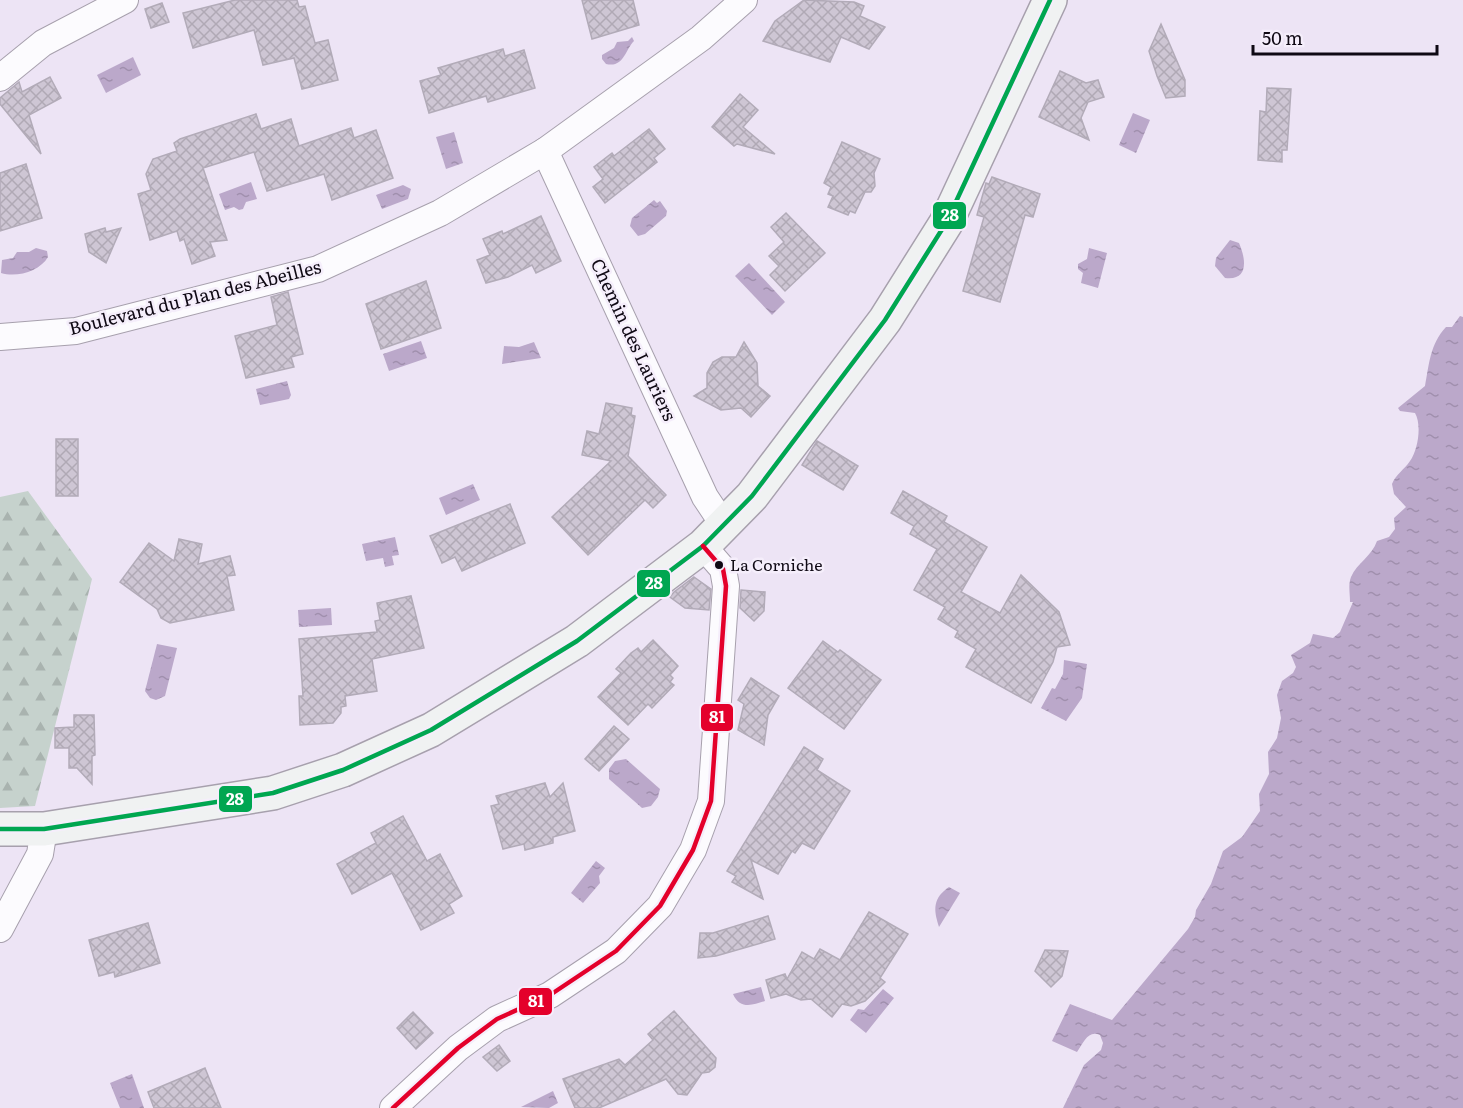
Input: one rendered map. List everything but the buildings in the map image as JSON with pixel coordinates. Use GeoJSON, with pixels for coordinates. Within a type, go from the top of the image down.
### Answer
{"type":"FeatureCollection","features":[{"type":"Feature","properties":{"kind":"street"},"geometry":{"type":"LineString","coordinates":[[0,78],[43,43],[125,0]]}},
{"type":"Feature","properties":{"kind":"street","name":"Boulevard du Plan des Abeilles"},"geometry":{"type":"LineString","coordinates":[[0,337],[76,331],[318,269],[440,213],[545,151],[701,38],[744,0]]}},
{"type":"Feature","properties":{"kind":"street"},"geometry":{"type":"LineString","coordinates":[[0,829],[44,829],[273,793],[343,770],[432,730],[577,641],[714,537],[823,405],[885,320],[946,223],[1050,0]]}},
{"type":"Feature","properties":{"kind":"street","name":"Chemin des Lauriers"},"geometry":{"type":"LineString","coordinates":[[393,1108],[458,1048],[497,1019],[550,995],[616,951],[660,906],[693,850],[711,801],[726,586],[705,497],[545,151]]}},
{"type":"Feature","properties":{"kind":"street"},"geometry":{"type":"LineString","coordinates":[[0,929],[40,854],[44,829]]}},
{"type":"Feature","properties":{"kind":"green space"},"geometry":{"type":"Polygon","coordinates":[[[28,491],[92,579],[35,806],[0,808],[0,497],[28,491]]]}},
{"type":"Feature","properties":{"kind":"water"},"geometry":{"type":"Polygon","coordinates":[[[632,37],[634,41],[620,61],[612,65],[606,64],[602,55],[614,48],[617,42],[628,41],[632,37]]]}},
{"type":"Feature","properties":{"kind":"water"},"geometry":{"type":"Polygon","coordinates":[[[133,57],[141,75],[106,93],[97,75],[133,57]]]}},
{"type":"Feature","properties":{"kind":"water"},"geometry":{"type":"Polygon","coordinates":[[[1133,113],[1150,120],[1136,153],[1119,145],[1133,113]]]}},
{"type":"Feature","properties":{"kind":"water"},"geometry":{"type":"Polygon","coordinates":[[[454,132],[463,163],[446,169],[436,137],[454,132]]]}},
{"type":"Feature","properties":{"kind":"water"},"geometry":{"type":"Polygon","coordinates":[[[251,182],[257,199],[246,202],[243,209],[239,210],[234,207],[225,210],[219,194],[251,182]]]}},
{"type":"Feature","properties":{"kind":"water"},"geometry":{"type":"Polygon","coordinates":[[[403,185],[411,189],[408,199],[382,209],[376,195],[403,185]]]}},
{"type":"Feature","properties":{"kind":"water"},"geometry":{"type":"Polygon","coordinates":[[[654,200],[657,203],[660,201],[667,211],[666,216],[645,234],[638,236],[630,226],[632,218],[654,200]]]}},
{"type":"Feature","properties":{"kind":"water"},"geometry":{"type":"Polygon","coordinates":[[[1230,240],[1239,243],[1244,268],[1238,276],[1225,278],[1215,266],[1216,258],[1230,240]]]}},
{"type":"Feature","properties":{"kind":"water"},"geometry":{"type":"Polygon","coordinates":[[[36,248],[47,251],[48,257],[40,266],[21,274],[1,273],[2,260],[13,258],[17,252],[29,252],[36,248]]]}},
{"type":"Feature","properties":{"kind":"water"},"geometry":{"type":"Polygon","coordinates":[[[1089,248],[1107,253],[1098,288],[1081,283],[1083,273],[1078,269],[1078,264],[1087,259],[1089,248]]]}},
{"type":"Feature","properties":{"kind":"water"},"geometry":{"type":"Polygon","coordinates":[[[749,263],[785,302],[772,315],[735,276],[749,263]]]}},
{"type":"Feature","properties":{"kind":"water"},"geometry":{"type":"Polygon","coordinates":[[[1460,316],[1463,317],[1463,1108],[1063,1108],[1084,1065],[1101,1050],[1103,1043],[1100,1035],[1092,1034],[1077,1052],[1052,1041],[1070,1004],[1112,1020],[1188,929],[1211,884],[1223,851],[1242,837],[1260,811],[1259,794],[1269,774],[1268,752],[1277,738],[1281,718],[1277,695],[1282,681],[1293,673],[1296,667],[1291,655],[1310,643],[1313,634],[1333,638],[1340,632],[1353,602],[1350,602],[1351,577],[1372,551],[1377,541],[1389,537],[1395,529],[1394,518],[1406,507],[1394,494],[1392,484],[1413,456],[1418,437],[1418,424],[1415,413],[1400,411],[1398,408],[1425,386],[1431,355],[1437,340],[1446,327],[1452,327],[1460,316]]]}},
{"type":"Feature","properties":{"kind":"water"},"geometry":{"type":"Polygon","coordinates":[[[421,341],[427,358],[389,371],[383,354],[421,341]]]}},
{"type":"Feature","properties":{"kind":"water"},"geometry":{"type":"Polygon","coordinates":[[[534,342],[541,358],[502,364],[504,346],[519,347],[534,342]]]}},
{"type":"Feature","properties":{"kind":"water"},"geometry":{"type":"Polygon","coordinates":[[[287,381],[291,395],[289,399],[260,405],[256,389],[287,381]]]}},
{"type":"Feature","properties":{"kind":"water"},"geometry":{"type":"Polygon","coordinates":[[[473,484],[480,500],[446,515],[439,498],[473,484]]]}},
{"type":"Feature","properties":{"kind":"water"},"geometry":{"type":"Polygon","coordinates":[[[395,537],[399,555],[392,556],[394,565],[385,567],[383,558],[366,561],[362,544],[395,537]]]}},
{"type":"Feature","properties":{"kind":"water"},"geometry":{"type":"Polygon","coordinates":[[[331,608],[332,625],[299,627],[298,610],[331,608]]]}},
{"type":"Feature","properties":{"kind":"water"},"geometry":{"type":"Polygon","coordinates":[[[157,644],[177,648],[165,696],[156,700],[150,698],[145,691],[157,644]]]}},
{"type":"Feature","properties":{"kind":"water"},"geometry":{"type":"Polygon","coordinates":[[[1064,660],[1087,664],[1082,698],[1066,721],[1041,708],[1063,674],[1064,660]]]}},
{"type":"Feature","properties":{"kind":"water"},"geometry":{"type":"Polygon","coordinates":[[[626,759],[660,789],[658,797],[651,806],[642,808],[609,779],[609,769],[615,761],[626,759]]]}},
{"type":"Feature","properties":{"kind":"water"},"geometry":{"type":"Polygon","coordinates":[[[596,861],[605,868],[599,876],[600,883],[583,903],[571,893],[596,861]]]}},
{"type":"Feature","properties":{"kind":"water"},"geometry":{"type":"Polygon","coordinates":[[[949,887],[960,893],[939,927],[935,909],[937,900],[949,887]]]}},
{"type":"Feature","properties":{"kind":"water"},"geometry":{"type":"Polygon","coordinates":[[[761,987],[765,1001],[756,1004],[743,1004],[733,994],[761,987]]]}},
{"type":"Feature","properties":{"kind":"water"},"geometry":{"type":"Polygon","coordinates":[[[883,989],[894,998],[866,1033],[850,1020],[858,1009],[864,1010],[883,989]]]}},
{"type":"Feature","properties":{"kind":"water"},"geometry":{"type":"Polygon","coordinates":[[[132,1074],[144,1108],[120,1108],[110,1083],[132,1074]]]}},
{"type":"Feature","properties":{"kind":"water"},"geometry":{"type":"Polygon","coordinates":[[[553,1091],[558,1103],[549,1108],[521,1107],[553,1091]]]}},
{"type":"Feature","properties":{"kind":"transit line","name":"28"},"geometry":{"type":"LineString","coordinates":[[0,829],[44,829],[273,793],[343,770],[431,730],[577,641],[703,546],[752,496],[885,320],[946,223],[1050,0]]}},
{"type":"Feature","properties":{"kind":"transit line","name":"81"},"geometry":{"type":"LineString","coordinates":[[393,1108],[458,1048],[497,1019],[550,995],[616,951],[660,906],[693,850],[711,801],[726,586],[723,569],[703,546]]}},
{"type":"Feature","properties":{"kind":"place","name":"La Corniche"},"geometry":{"type":"Point","coordinates":[719,565]}}]}
